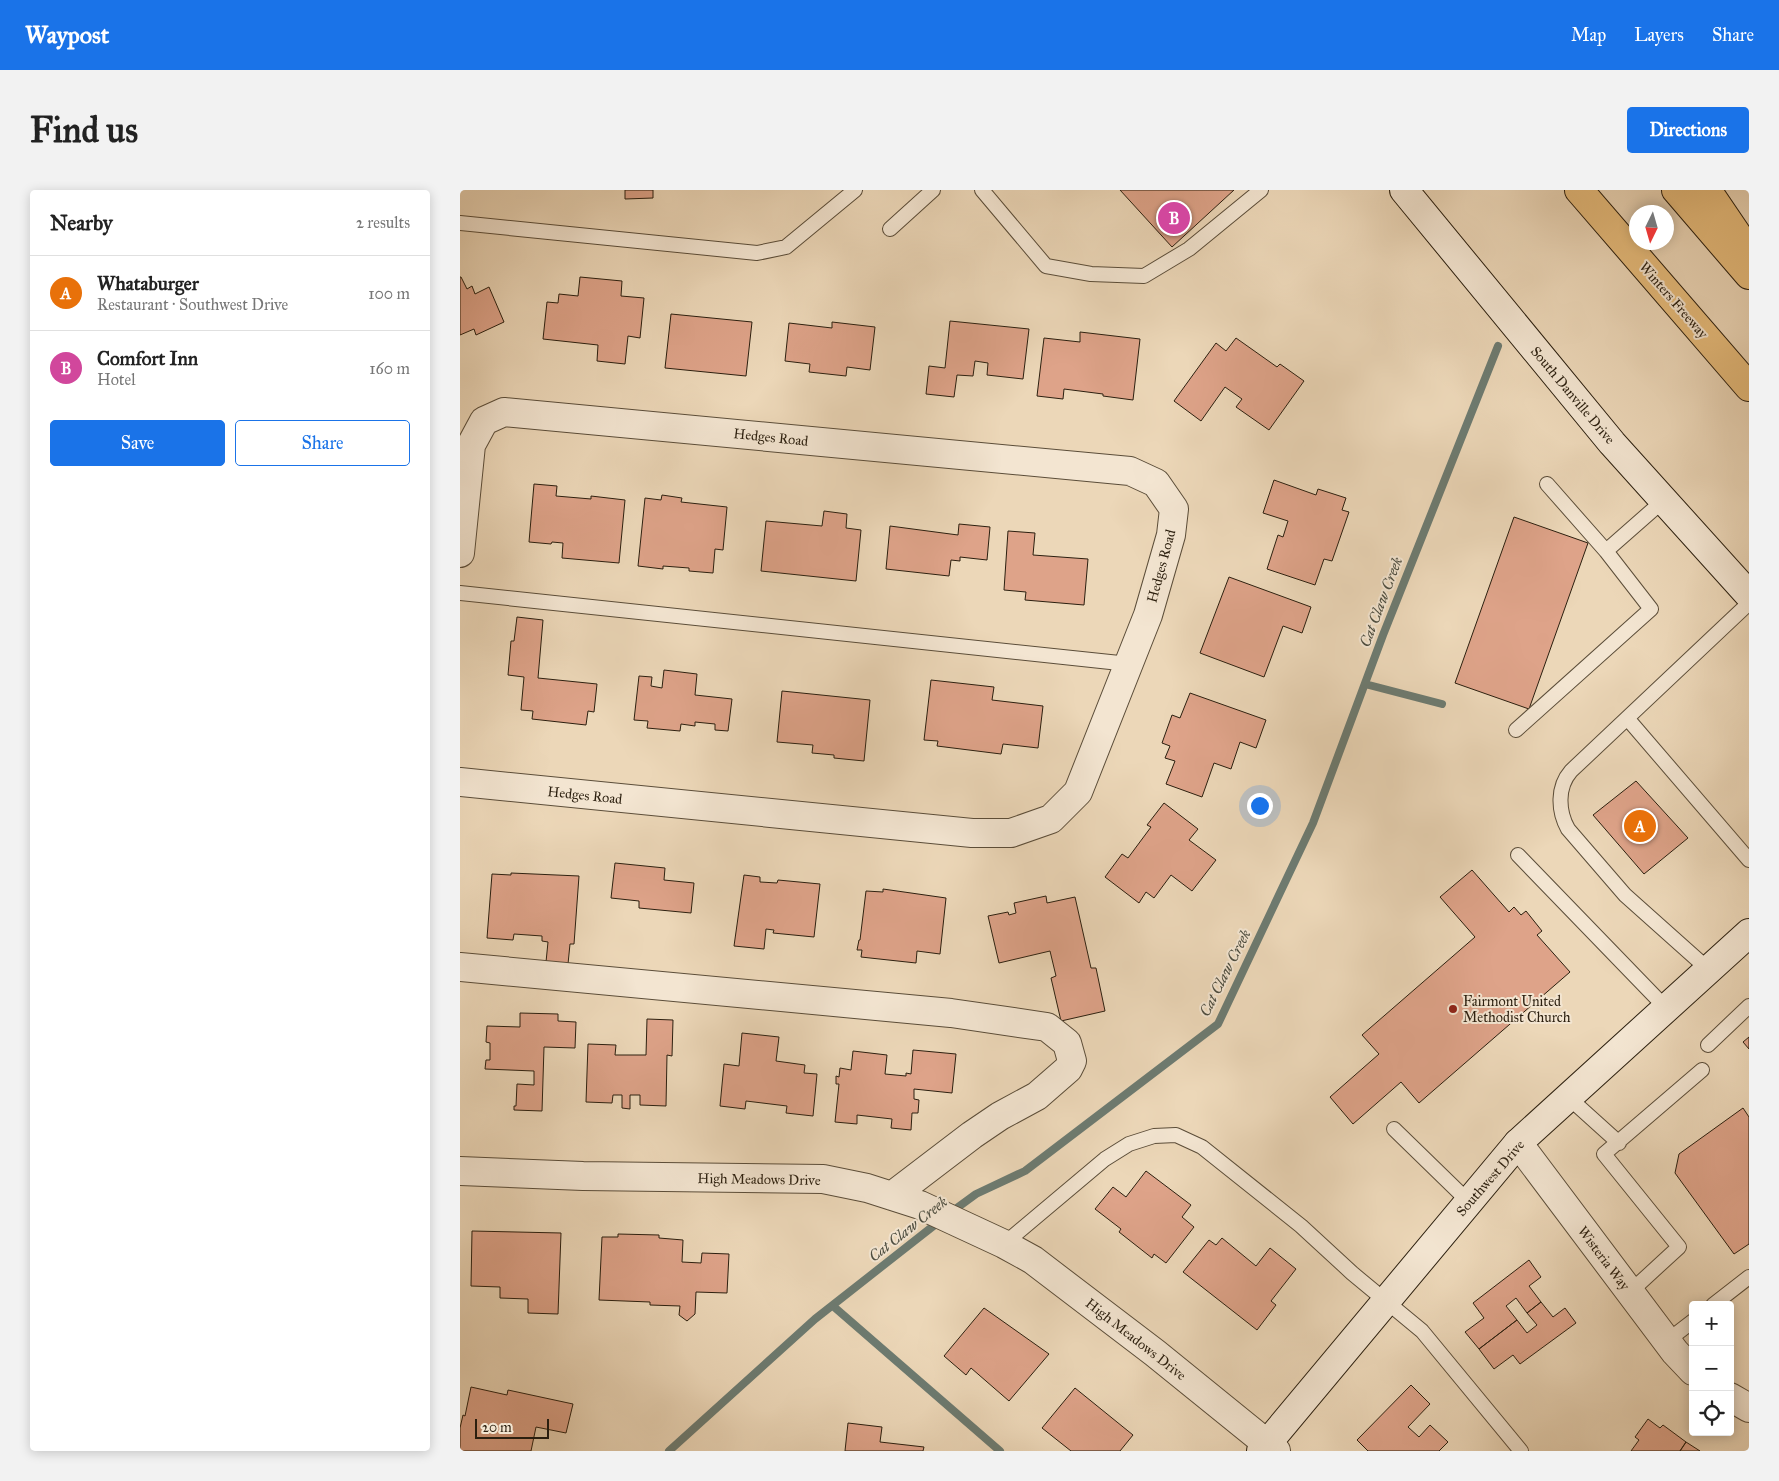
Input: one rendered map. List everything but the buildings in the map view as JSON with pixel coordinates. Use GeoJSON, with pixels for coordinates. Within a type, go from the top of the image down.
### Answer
{"type":"FeatureCollection","features":[{"type":"Feature","properties":{"kind":"highway","name":"Winters Freeway"},"geometry":{"type":"LineString","coordinates":[[1579,190],[1749,387]]}},
{"type":"Feature","properties":{"kind":"highway"},"geometry":{"type":"LineString","coordinates":[[1676,190],[1749,275]]}},
{"type":"Feature","properties":{"kind":"highway"},"geometry":{"type":"LineString","coordinates":[[1707,190],[1749,252]]}},
{"type":"Feature","properties":{"kind":"street","name":"South Danville Drive"},"geometry":{"type":"LineString","coordinates":[[1404,190],[1612,442],[1749,595]]}},
{"type":"Feature","properties":{"kind":"street","name":"Hedges Road"},"geometry":{"type":"LineString","coordinates":[[460,553],[471,445],[484,421],[504,412],[1130,471],[1156,483],[1174,509],[1171,535],[1151,606],[1129,664],[1078,792],[1051,819],[1010,833],[972,834],[460,782]]}},
{"type":"Feature","properties":{"kind":"street","name":"Southwest Drive"},"geometry":{"type":"LineString","coordinates":[[1269,1448],[1387,1301],[1518,1144],[1666,1008],[1728,956],[1749,933]]}},
{"type":"Feature","properties":{"kind":"street"},"geometry":{"type":"LineString","coordinates":[[460,967],[951,1013],[1047,1027],[1066,1043],[1071,1053],[1072,1061],[1064,1073],[1036,1096],[1000,1116],[972,1135],[892,1196]]}},
{"type":"Feature","properties":{"kind":"street","name":"Wisteria Way"},"geometry":{"type":"LineString","coordinates":[[1518,1144],[1667,1341],[1689,1366]]}},
{"type":"Feature","properties":{"kind":"street","name":"High Meadows Drive"},"geometry":{"type":"LineString","coordinates":[[460,1172],[583,1176],[822,1179],[867,1188],[920,1205],[1004,1244],[1041,1266],[1155,1353],[1269,1448]]}},
{"type":"Feature","properties":{"kind":"street"},"geometry":{"type":"LineString","coordinates":[[1734,1399],[1749,1408]]}},
{"type":"Feature","properties":{"kind":"lane"},"geometry":{"type":"LineString","coordinates":[[460,223],[757,253],[786,247],[855,190]]}},
{"type":"Feature","properties":{"kind":"lane"},"geometry":{"type":"LineString","coordinates":[[890,229],[932,190]]}},
{"type":"Feature","properties":{"kind":"lane"},"geometry":{"type":"LineString","coordinates":[[982,190],[1046,266],[1091,274],[1144,276],[1189,249],[1261,190]]}},
{"type":"Feature","properties":{"kind":"lane"},"geometry":{"type":"LineString","coordinates":[[1516,730],[1651,609],[1606,551],[1547,484]]}},
{"type":"Feature","properties":{"kind":"lane"},"geometry":{"type":"LineString","coordinates":[[1606,551],[1664,500]]}},
{"type":"Feature","properties":{"kind":"lane"},"geometry":{"type":"LineString","coordinates":[[460,592],[1129,664]]}},
{"type":"Feature","properties":{"kind":"lane"},"geometry":{"type":"LineString","coordinates":[[1728,956],[1625,895],[1568,829],[1563,819],[1560,802],[1566,777],[1749,603]]}},
{"type":"Feature","properties":{"kind":"lane"},"geometry":{"type":"LineString","coordinates":[[1627,718],[1749,860]]}},
{"type":"Feature","properties":{"kind":"lane"},"geometry":{"type":"LineString","coordinates":[[1518,856],[1666,1008]]}},
{"type":"Feature","properties":{"kind":"lane"},"geometry":{"type":"LineString","coordinates":[[1708,1044],[1749,1006]]}},
{"type":"Feature","properties":{"kind":"lane"},"geometry":{"type":"LineString","coordinates":[[1630,1292],[1679,1247],[1604,1154],[1702,1070]]}},
{"type":"Feature","properties":{"kind":"lane"},"geometry":{"type":"LineString","coordinates":[[1568,1098],[1619,1143]]}},
{"type":"Feature","properties":{"kind":"lane"},"geometry":{"type":"LineString","coordinates":[[1394,1128],[1469,1202]]}},
{"type":"Feature","properties":{"kind":"lane"},"geometry":{"type":"LineString","coordinates":[[1004,1244],[1105,1159],[1129,1144],[1154,1136],[1176,1135],[1202,1147],[1301,1226],[1352,1273],[1422,1331],[1522,1451]]}},
{"type":"Feature","properties":{"kind":"lane"},"geometry":{"type":"LineString","coordinates":[[1718,1301],[1749,1277]]}},
{"type":"Feature","properties":{"kind":"lane"},"geometry":{"type":"LineString","coordinates":[[1667,1341],[1689,1324]]}},
{"type":"Feature","properties":{"kind":"waterway","name":"Cat Claw Creek"},"geometry":{"type":"LineString","coordinates":[[950,1213],[976,1194],[1025,1171],[1218,1024],[1313,823],[1383,635],[1498,346]]}},
{"type":"Feature","properties":{"kind":"waterway"},"geometry":{"type":"LineString","coordinates":[[1365,684],[1442,704]]}},
{"type":"Feature","properties":{"kind":"waterway","name":"Cat Claw Creek"},"geometry":{"type":"LineString","coordinates":[[669,1451],[815,1319],[941,1220]]}},
{"type":"Feature","properties":{"kind":"waterway"},"geometry":{"type":"LineString","coordinates":[[833,1306],[1000,1451]]}},
{"type":"Feature","properties":{"kind":"place","name":"Comfort Inn"},"geometry":{"type":"Point","coordinates":[1174,218]}},
{"type":"Feature","properties":{"kind":"place","name":"Whataburger"},"geometry":{"type":"Point","coordinates":[1640,826]}},
{"type":"Feature","properties":{"kind":"place","name":"Fairmont United Methodist Church"},"geometry":{"type":"Point","coordinates":[1453,1009]}}]}
